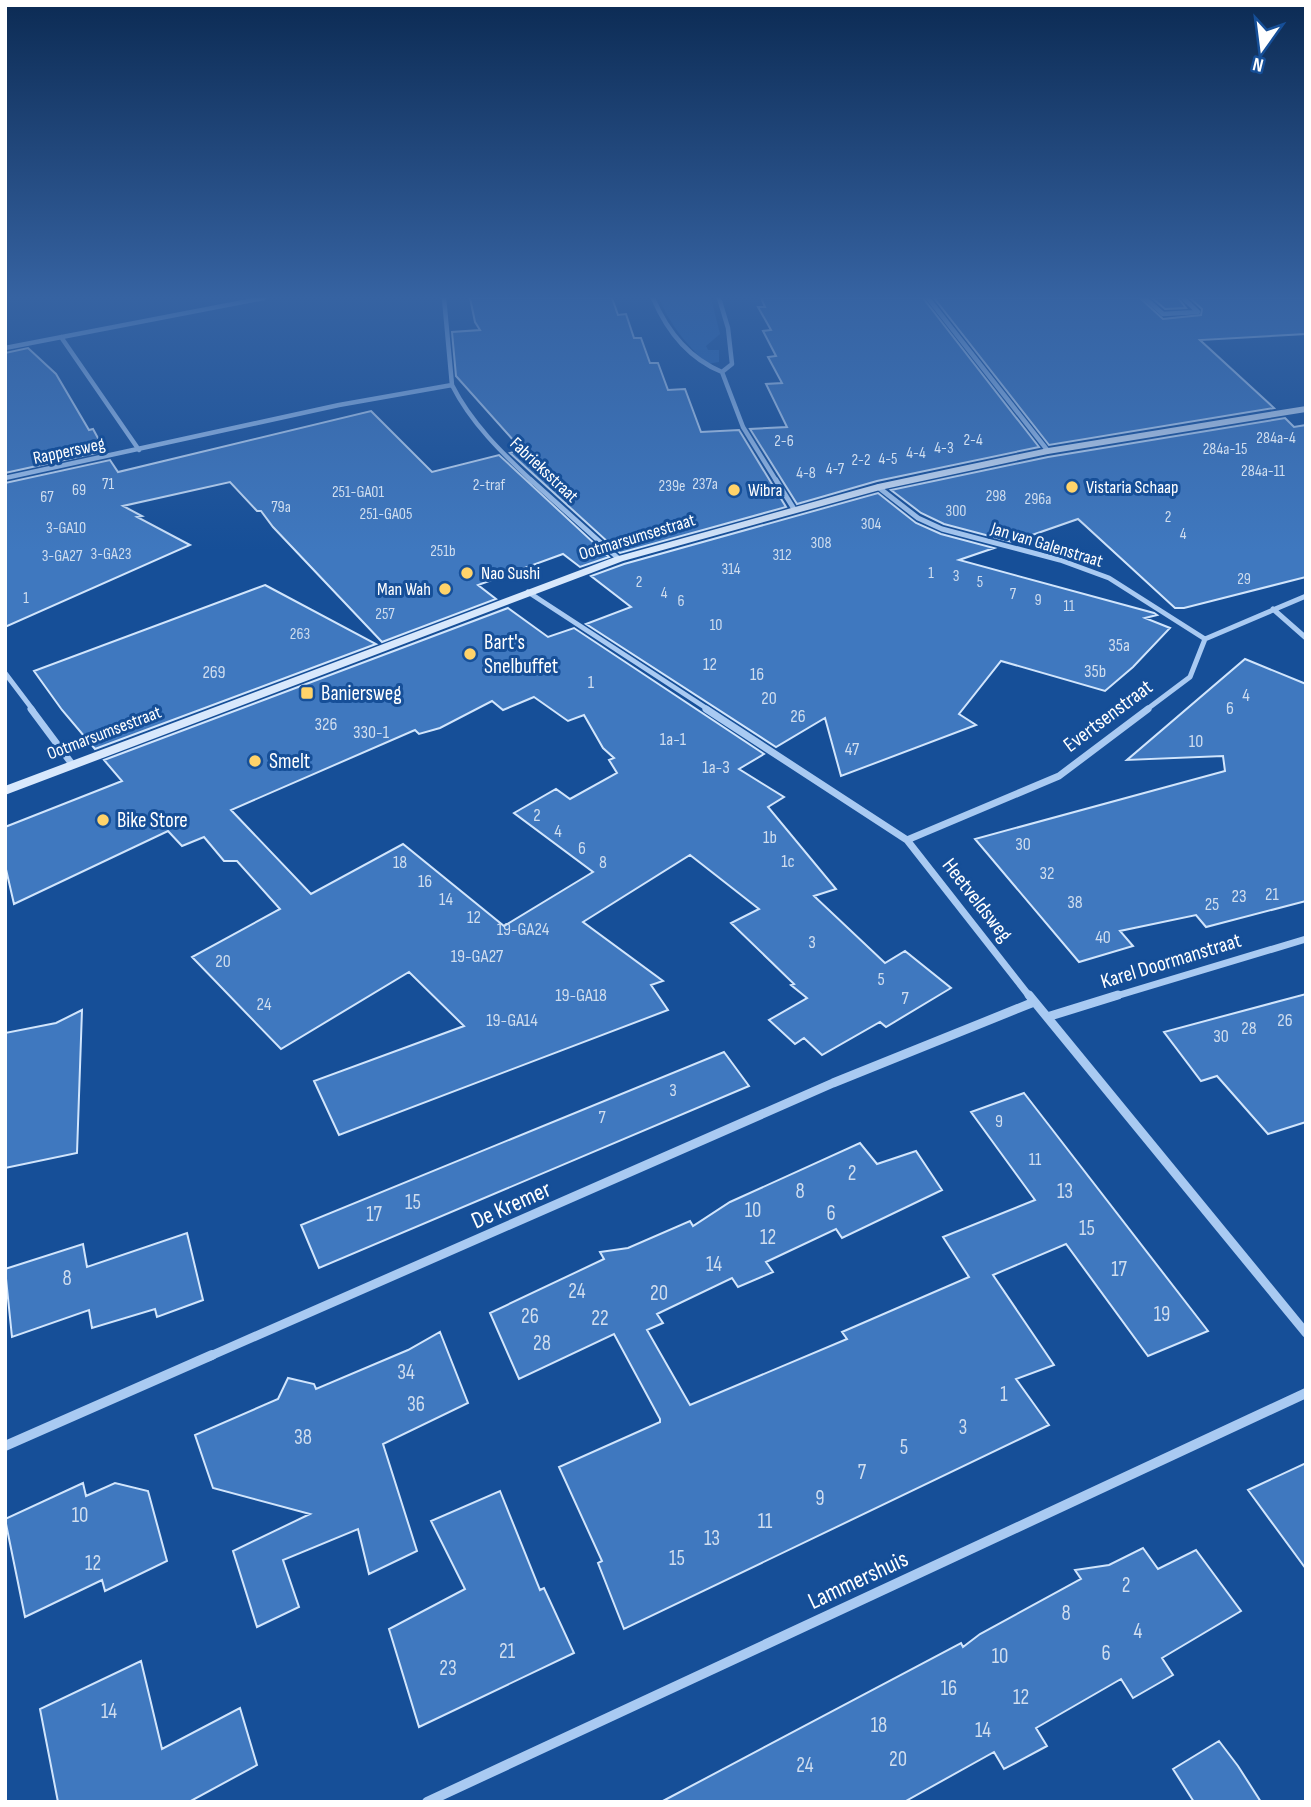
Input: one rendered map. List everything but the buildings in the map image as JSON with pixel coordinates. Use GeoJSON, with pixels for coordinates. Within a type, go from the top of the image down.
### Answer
{"type":"FeatureCollection","features":[{"type":"Feature","properties":{"kind":"street","name":"Rappersweg"},"geometry":{"type":"LineString","coordinates":[[92,382],[139,450]]}},
{"type":"Feature","properties":{"kind":"street"},"geometry":{"type":"LineString","coordinates":[[726,382],[743,427],[794,509]]}},
{"type":"Feature","properties":{"kind":"street"},"geometry":{"type":"LineString","coordinates":[[995,382],[1048,450]]}},
{"type":"Feature","properties":{"kind":"street","name":"Rappersweg"},"geometry":{"type":"LineString","coordinates":[[5,478],[340,405],[452,386]]}},
{"type":"Feature","properties":{"kind":"street","name":"Fabrieksstraat"},"geometry":{"type":"LineString","coordinates":[[452,386],[455,396],[492,441],[619,559]]}},
{"type":"Feature","properties":{"kind":"street","name":"Ootmarsumsestraat"},"geometry":{"type":"LineString","coordinates":[[5,791],[619,559],[878,487],[1048,450],[1306,409]]}},
{"type":"Feature","properties":{"kind":"street","name":"Jan van Galenstraat"},"geometry":{"type":"LineString","coordinates":[[878,487],[918,518],[942,529],[1060,560],[1109,578],[1205,639]]}},
{"type":"Feature","properties":{"kind":"street","name":"Heetveldsweg"},"geometry":{"type":"LineString","coordinates":[[528,592],[907,840],[1034,1002],[1306,1332]]}},
{"type":"Feature","properties":{"kind":"street"},"geometry":{"type":"LineString","coordinates":[[1205,639],[1306,596]]}},
{"type":"Feature","properties":{"kind":"street"},"geometry":{"type":"LineString","coordinates":[[1273,609],[1306,638]]}},
{"type":"Feature","properties":{"kind":"street","name":"Evertsenstraat"},"geometry":{"type":"LineString","coordinates":[[907,840],[1059,776],[1190,677],[1205,639]]}},
{"type":"Feature","properties":{"kind":"street"},"geometry":{"type":"LineString","coordinates":[[5,673],[72,764]]}},
{"type":"Feature","properties":{"kind":"street","name":"Karel Doormanstraat"},"geometry":{"type":"LineString","coordinates":[[1047,1017],[1306,939]]}},
{"type":"Feature","properties":{"kind":"street","name":"De Kremer"},"geometry":{"type":"LineString","coordinates":[[5,1446],[833,1083],[1034,1002]]}},
{"type":"Feature","properties":{"kind":"street","name":"Lammershuis"},"geometry":{"type":"LineString","coordinates":[[426,1802],[1306,1393]]}},
{"type":"Feature","properties":{"kind":"place","name":"Vistaria Schaap"},"geometry":{"type":"Point","coordinates":[1072,487]}},
{"type":"Feature","properties":{"kind":"place","name":"Wibra"},"geometry":{"type":"Point","coordinates":[734,490]}},
{"type":"Feature","properties":{"kind":"place","name":"Nao Sushi"},"geometry":{"type":"Point","coordinates":[467,573]}},
{"type":"Feature","properties":{"kind":"place","name":"Man Wah"},"geometry":{"type":"Point","coordinates":[445,589]}},
{"type":"Feature","properties":{"kind":"place","name":"Bart's Snelbuffet"},"geometry":{"type":"Point","coordinates":[470,654]}},
{"type":"Feature","properties":{"kind":"place","name":"Baniersweg"},"geometry":{"type":"Point","coordinates":[307,693]}},
{"type":"Feature","properties":{"kind":"place","name":"Smelt"},"geometry":{"type":"Point","coordinates":[255,761]}},
{"type":"Feature","properties":{"kind":"place","name":"Bike Store"},"geometry":{"type":"Point","coordinates":[103,820]}}]}
